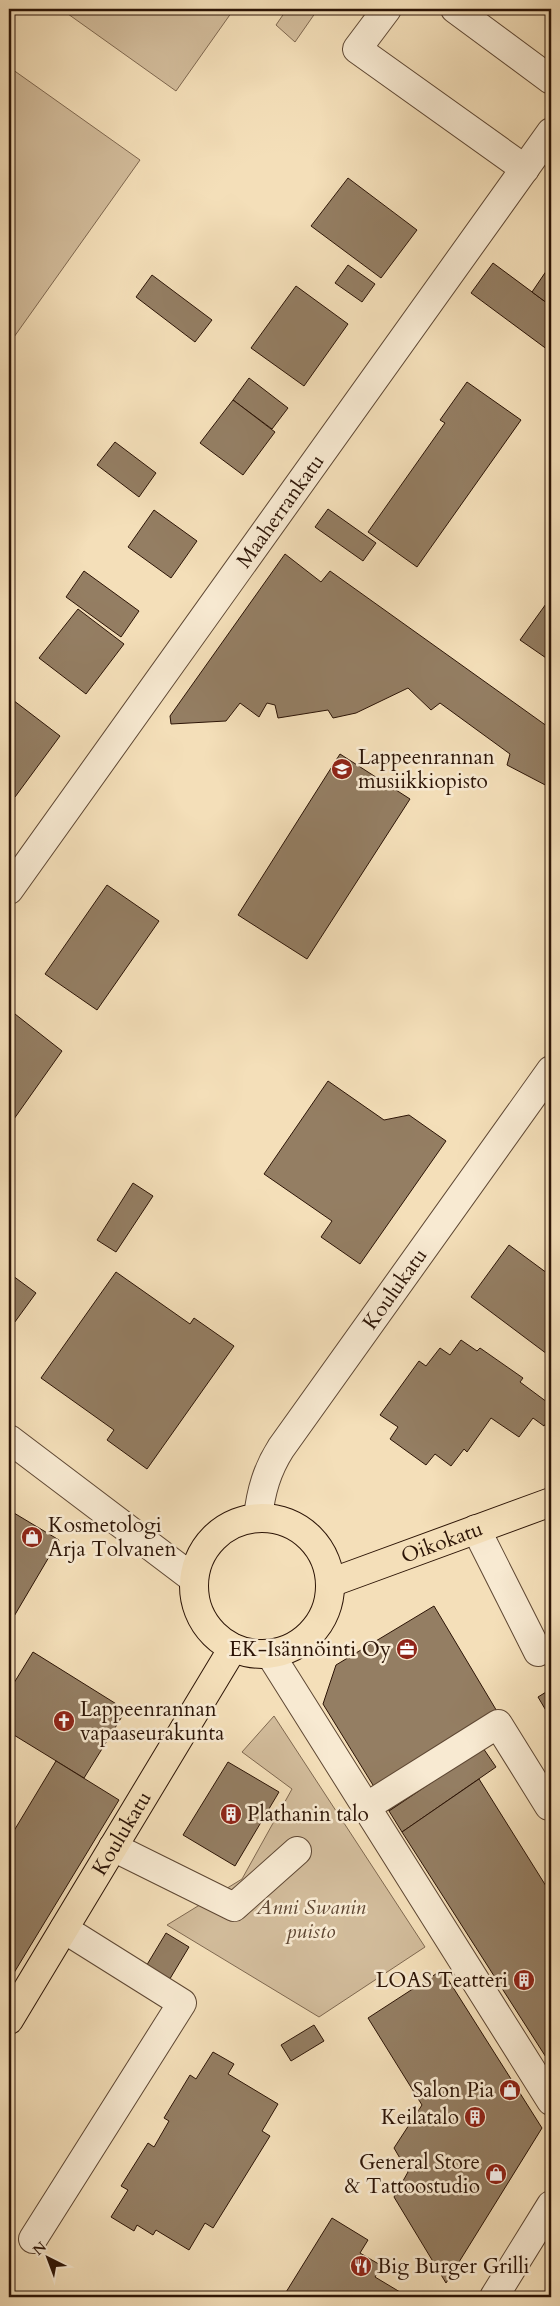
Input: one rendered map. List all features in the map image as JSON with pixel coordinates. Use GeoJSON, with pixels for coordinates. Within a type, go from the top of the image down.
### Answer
{"type":"FeatureCollection","features":[{"type":"Feature","properties":{"kind":"main road","name":"Oikokatu"},"geometry":{"type":"LineString","coordinates":[[330,1583],[551,1502]]}},
{"type":"Feature","properties":{"kind":"main road"},"geometry":{"type":"LineString","coordinates":[[258,1517],[285,1521],[297,1526],[312,1539],[324,1555],[330,1583],[329,1600],[323,1616],[313,1632],[285,1651],[270,1654],[233,1648],[212,1632],[200,1615],[195,1598],[194,1579],[198,1563],[205,1548],[216,1535],[235,1522],[258,1517]]}},
{"type":"Feature","properties":{"kind":"main road","name":"Koulukatu"},"geometry":{"type":"LineString","coordinates":[[9,2020],[233,1648]]}},
{"type":"Feature","properties":{"kind":"street"},"geometry":{"type":"LineString","coordinates":[[386,9],[357,49],[525,169]]}},
{"type":"Feature","properties":{"kind":"street"},"geometry":{"type":"LineString","coordinates":[[455,9],[551,80]]}},
{"type":"Feature","properties":{"kind":"street","name":"Maaherrankatu"},"geometry":{"type":"LineString","coordinates":[[9,890],[551,132]]}},
{"type":"Feature","properties":{"kind":"street","name":"Koulukatu"},"geometry":{"type":"LineString","coordinates":[[258,1517],[261,1492],[266,1474],[281,1448],[551,1070]]}},
{"type":"Feature","properties":{"kind":"street"},"geometry":{"type":"LineString","coordinates":[[9,1439],[194,1579]]}},
{"type":"Feature","properties":{"kind":"street"},"geometry":{"type":"LineString","coordinates":[[476,1529],[538,1652]]}},
{"type":"Feature","properties":{"kind":"street"},"geometry":{"type":"LineString","coordinates":[[270,1654],[551,2101]]}},
{"type":"Feature","properties":{"kind":"street"},"geometry":{"type":"LineString","coordinates":[[366,1806],[498,1724],[549,1806]]}},
{"type":"Feature","properties":{"kind":"street"},"geometry":{"type":"LineString","coordinates":[[113,1847],[234,1907],[296,1851]]}},
{"type":"Feature","properties":{"kind":"street"},"geometry":{"type":"LineString","coordinates":[[33,2239],[182,2003],[64,1929]]}},
{"type":"Feature","properties":{"kind":"street"},"geometry":{"type":"LineString","coordinates":[[494,2297],[551,2205]]}},
{"type":"Feature","properties":{"kind":"green space"},"geometry":{"type":"Polygon","coordinates":[[[61,9],[234,9],[176,91],[61,9]]]}},
{"type":"Feature","properties":{"kind":"green space"},"geometry":{"type":"Polygon","coordinates":[[[287,9],[318,9],[295,42],[276,25],[287,9]]]}},
{"type":"Feature","properties":{"kind":"green space"},"geometry":{"type":"Polygon","coordinates":[[[9,67],[140,160],[9,344],[9,67]]]}},
{"type":"Feature","properties":{"kind":"green space","name":"Anni Swanin puisto"},"geometry":{"type":"Polygon","coordinates":[[[274,1716],[425,1947],[319,2017],[167,1925],[242,1879],[292,1789],[242,1752],[274,1716]]]}},
{"type":"Feature","properties":{"kind":"building"},"geometry":{"type":"Polygon","coordinates":[[[348,178],[417,230],[381,278],[311,226],[348,178]]]}},
{"type":"Feature","properties":{"kind":"building"},"geometry":{"type":"Polygon","coordinates":[[[493,263],[551,306],[551,345],[548,350],[471,293],[493,263]]]}},
{"type":"Feature","properties":{"kind":"building"},"geometry":{"type":"Polygon","coordinates":[[[551,264],[551,306],[532,292],[551,264]]]}},
{"type":"Feature","properties":{"kind":"building"},"geometry":{"type":"Polygon","coordinates":[[[348,265],[375,284],[362,302],[335,283],[348,265]]]}},
{"type":"Feature","properties":{"kind":"building"},"geometry":{"type":"Polygon","coordinates":[[[152,275],[212,320],[195,342],[136,297],[152,275]]]}},
{"type":"Feature","properties":{"kind":"building"},"geometry":{"type":"Polygon","coordinates":[[[296,286],[348,324],[304,386],[251,348],[296,286]]]}},
{"type":"Feature","properties":{"kind":"building"},"geometry":{"type":"Polygon","coordinates":[[[249,378],[288,408],[272,429],[233,400],[249,378]]]}},
{"type":"Feature","properties":{"kind":"building"},"geometry":{"type":"Polygon","coordinates":[[[467,382],[521,420],[417,567],[368,532],[445,423],[440,420],[467,382]]]}},
{"type":"Feature","properties":{"kind":"building"},"geometry":{"type":"Polygon","coordinates":[[[233,400],[275,432],[243,475],[200,443],[233,400]]]}},
{"type":"Feature","properties":{"kind":"building"},"geometry":{"type":"Polygon","coordinates":[[[115,442],[156,473],[139,497],[97,465],[115,442]]]}},
{"type":"Feature","properties":{"kind":"building"},"geometry":{"type":"Polygon","coordinates":[[[328,509],[376,543],[363,561],[315,527],[328,509]]]}},
{"type":"Feature","properties":{"kind":"building"},"geometry":{"type":"Polygon","coordinates":[[[154,510],[197,541],[171,578],[128,547],[154,510]]]}},
{"type":"Feature","properties":{"kind":"building"},"geometry":{"type":"Polygon","coordinates":[[[285,554],[321,582],[330,571],[551,729],[551,788],[507,765],[510,754],[440,703],[431,710],[408,688],[356,713],[333,718],[328,710],[278,718],[275,705],[267,703],[259,717],[240,703],[226,721],[171,724],[170,716],[285,554]]]}},
{"type":"Feature","properties":{"kind":"building"},"geometry":{"type":"Polygon","coordinates":[[[84,571],[139,611],[121,637],[66,597],[84,571]]]}},
{"type":"Feature","properties":{"kind":"building"},"geometry":{"type":"Polygon","coordinates":[[[551,597],[551,656],[549,660],[520,640],[551,597]]]}},
{"type":"Feature","properties":{"kind":"building"},"geometry":{"type":"Polygon","coordinates":[[[78,609],[124,644],[86,694],[39,658],[78,609]]]}},
{"type":"Feature","properties":{"kind":"building"},"geometry":{"type":"Polygon","coordinates":[[[9,697],[60,736],[15,797],[9,792],[9,697]]]}},
{"type":"Feature","properties":{"kind":"building"},"geometry":{"type":"Polygon","coordinates":[[[340,754],[410,799],[307,959],[238,915],[340,754]]]}},
{"type":"Feature","properties":{"kind":"building"},"geometry":{"type":"Polygon","coordinates":[[[107,885],[159,921],[97,1010],[45,974],[107,885]]]}},
{"type":"Feature","properties":{"kind":"building"},"geometry":{"type":"Polygon","coordinates":[[[15,1014],[62,1051],[9,1126],[9,1023],[15,1014]]]}},
{"type":"Feature","properties":{"kind":"building"},"geometry":{"type":"Polygon","coordinates":[[[328,1081],[384,1120],[409,1115],[446,1141],[360,1264],[321,1237],[332,1221],[264,1174],[328,1081]]]}},
{"type":"Feature","properties":{"kind":"building"},"geometry":{"type":"Polygon","coordinates":[[[133,1183],[153,1196],[116,1252],[97,1240],[133,1183]]]}},
{"type":"Feature","properties":{"kind":"building"},"geometry":{"type":"Polygon","coordinates":[[[551,1211],[551,1222],[546,1218],[551,1211]]]}},
{"type":"Feature","properties":{"kind":"building"},"geometry":{"type":"Polygon","coordinates":[[[509,1245],[551,1276],[551,1357],[471,1297],[509,1245]]]}},
{"type":"Feature","properties":{"kind":"building"},"geometry":{"type":"Polygon","coordinates":[[[116,1272],[190,1324],[194,1318],[234,1346],[147,1469],[107,1440],[114,1430],[41,1378],[116,1272]]]}},
{"type":"Feature","properties":{"kind":"building"},"geometry":{"type":"Polygon","coordinates":[[[9,1273],[36,1293],[9,1330],[9,1273]]]}},
{"type":"Feature","properties":{"kind":"building"},"geometry":{"type":"Polygon","coordinates":[[[461,1340],[477,1351],[480,1348],[523,1378],[520,1382],[551,1405],[551,1416],[544,1426],[533,1418],[519,1437],[491,1418],[467,1452],[464,1449],[451,1466],[435,1454],[426,1465],[390,1439],[398,1427],[380,1415],[419,1361],[426,1366],[440,1348],[450,1355],[461,1340]]]}},
{"type":"Feature","properties":{"kind":"building"},"geometry":{"type":"Polygon","coordinates":[[[9,1510],[59,1540],[13,1618],[9,1615],[9,1510]]]}},
{"type":"Feature","properties":{"kind":"building"},"geometry":{"type":"Polygon","coordinates":[[[434,1606],[498,1713],[452,1769],[389,1811],[323,1704],[336,1665],[434,1606]]]}},
{"type":"Feature","properties":{"kind":"building","name":"Lappeenrannan vapaaseurakunta"},"geometry":{"type":"Polygon","coordinates":[[[33,1652],[126,1710],[84,1778],[9,1732],[9,1691],[33,1652]]]}},
{"type":"Feature","properties":{"kind":"building"},"geometry":{"type":"Polygon","coordinates":[[[551,1689],[551,1719],[538,1697],[551,1689]]]}},
{"type":"Feature","properties":{"kind":"building"},"geometry":{"type":"Polygon","coordinates":[[[483,1748],[496,1767],[402,1832],[389,1811],[483,1748]]]}},
{"type":"Feature","properties":{"kind":"building"},"geometry":{"type":"Polygon","coordinates":[[[56,1761],[119,1800],[9,1981],[9,1839],[56,1761]]]}},
{"type":"Feature","properties":{"kind":"building","name":"Plathanin talo"},"geometry":{"type":"Polygon","coordinates":[[[228,1762],[279,1792],[235,1866],[183,1835],[228,1762]]]}},
{"type":"Feature","properties":{"kind":"building","name":"LOAS Teatteri"},"geometry":{"type":"Polygon","coordinates":[[[479,1779],[551,1894],[551,2065],[402,1832],[479,1779]]]}},
{"type":"Feature","properties":{"kind":"building"},"geometry":{"type":"Polygon","coordinates":[[[166,1933],[189,1947],[168,1982],[145,1968],[166,1933]]]}},
{"type":"Feature","properties":{"kind":"building","name":"Keilatalo"},"geometry":{"type":"Polygon","coordinates":[[[442,1970],[542,2128],[446,2283],[394,2197],[408,2172],[394,2148],[422,2105],[368,2018],[442,1970]]]}},
{"type":"Feature","properties":{"kind":"building"},"geometry":{"type":"Polygon","coordinates":[[[314,2025],[324,2041],[291,2061],[281,2045],[314,2025]]]}},
{"type":"Feature","properties":{"kind":"building"},"geometry":{"type":"Polygon","coordinates":[[[213,2052],[234,2064],[228,2074],[278,2104],[262,2131],[270,2136],[213,2228],[205,2223],[189,2250],[156,2230],[153,2235],[137,2225],[134,2231],[111,2217],[128,2190],[121,2186],[148,2143],[154,2147],[169,2121],[164,2118],[190,2075],[196,2079],[213,2052]]]}},
{"type":"Feature","properties":{"kind":"building"},"geometry":{"type":"Polygon","coordinates":[[[332,2218],[368,2240],[360,2253],[382,2266],[375,2277],[400,2292],[397,2297],[283,2297],[332,2218]]]}},
{"type":"Feature","properties":{"kind":"building"},"geometry":{"type":"Polygon","coordinates":[[[551,2284],[551,2297],[543,2297],[551,2284]]]}},
{"type":"Feature","properties":{"kind":"place","name":"Lappeenrannan musiikkiopisto"},"geometry":{"type":"Point","coordinates":[342,769]}},
{"type":"Feature","properties":{"kind":"place","name":"Kosmetologi Arja Tolvanen"},"geometry":{"type":"Point","coordinates":[32,1537]}},
{"type":"Feature","properties":{"kind":"place","name":"EK-Isännöinti Oy"},"geometry":{"type":"Point","coordinates":[407,1649]}},
{"type":"Feature","properties":{"kind":"place","name":"Lappeenrannan vapaaseurakunta"},"geometry":{"type":"Point","coordinates":[64,1721]}},
{"type":"Feature","properties":{"kind":"place","name":"Plathanin talo"},"geometry":{"type":"Point","coordinates":[231,1814]}},
{"type":"Feature","properties":{"kind":"place","name":"LOAS Teatteri"},"geometry":{"type":"Point","coordinates":[524,1980]}},
{"type":"Feature","properties":{"kind":"place","name":"Salon Pia"},"geometry":{"type":"Point","coordinates":[510,2090]}},
{"type":"Feature","properties":{"kind":"place","name":"Keilatalo"},"geometry":{"type":"Point","coordinates":[475,2117]}},
{"type":"Feature","properties":{"kind":"place","name":"General Store & Tattoostudio"},"geometry":{"type":"Point","coordinates":[496,2174]}},
{"type":"Feature","properties":{"kind":"place","name":"Big Burger Grilli"},"geometry":{"type":"Point","coordinates":[361,2266]}}]}
